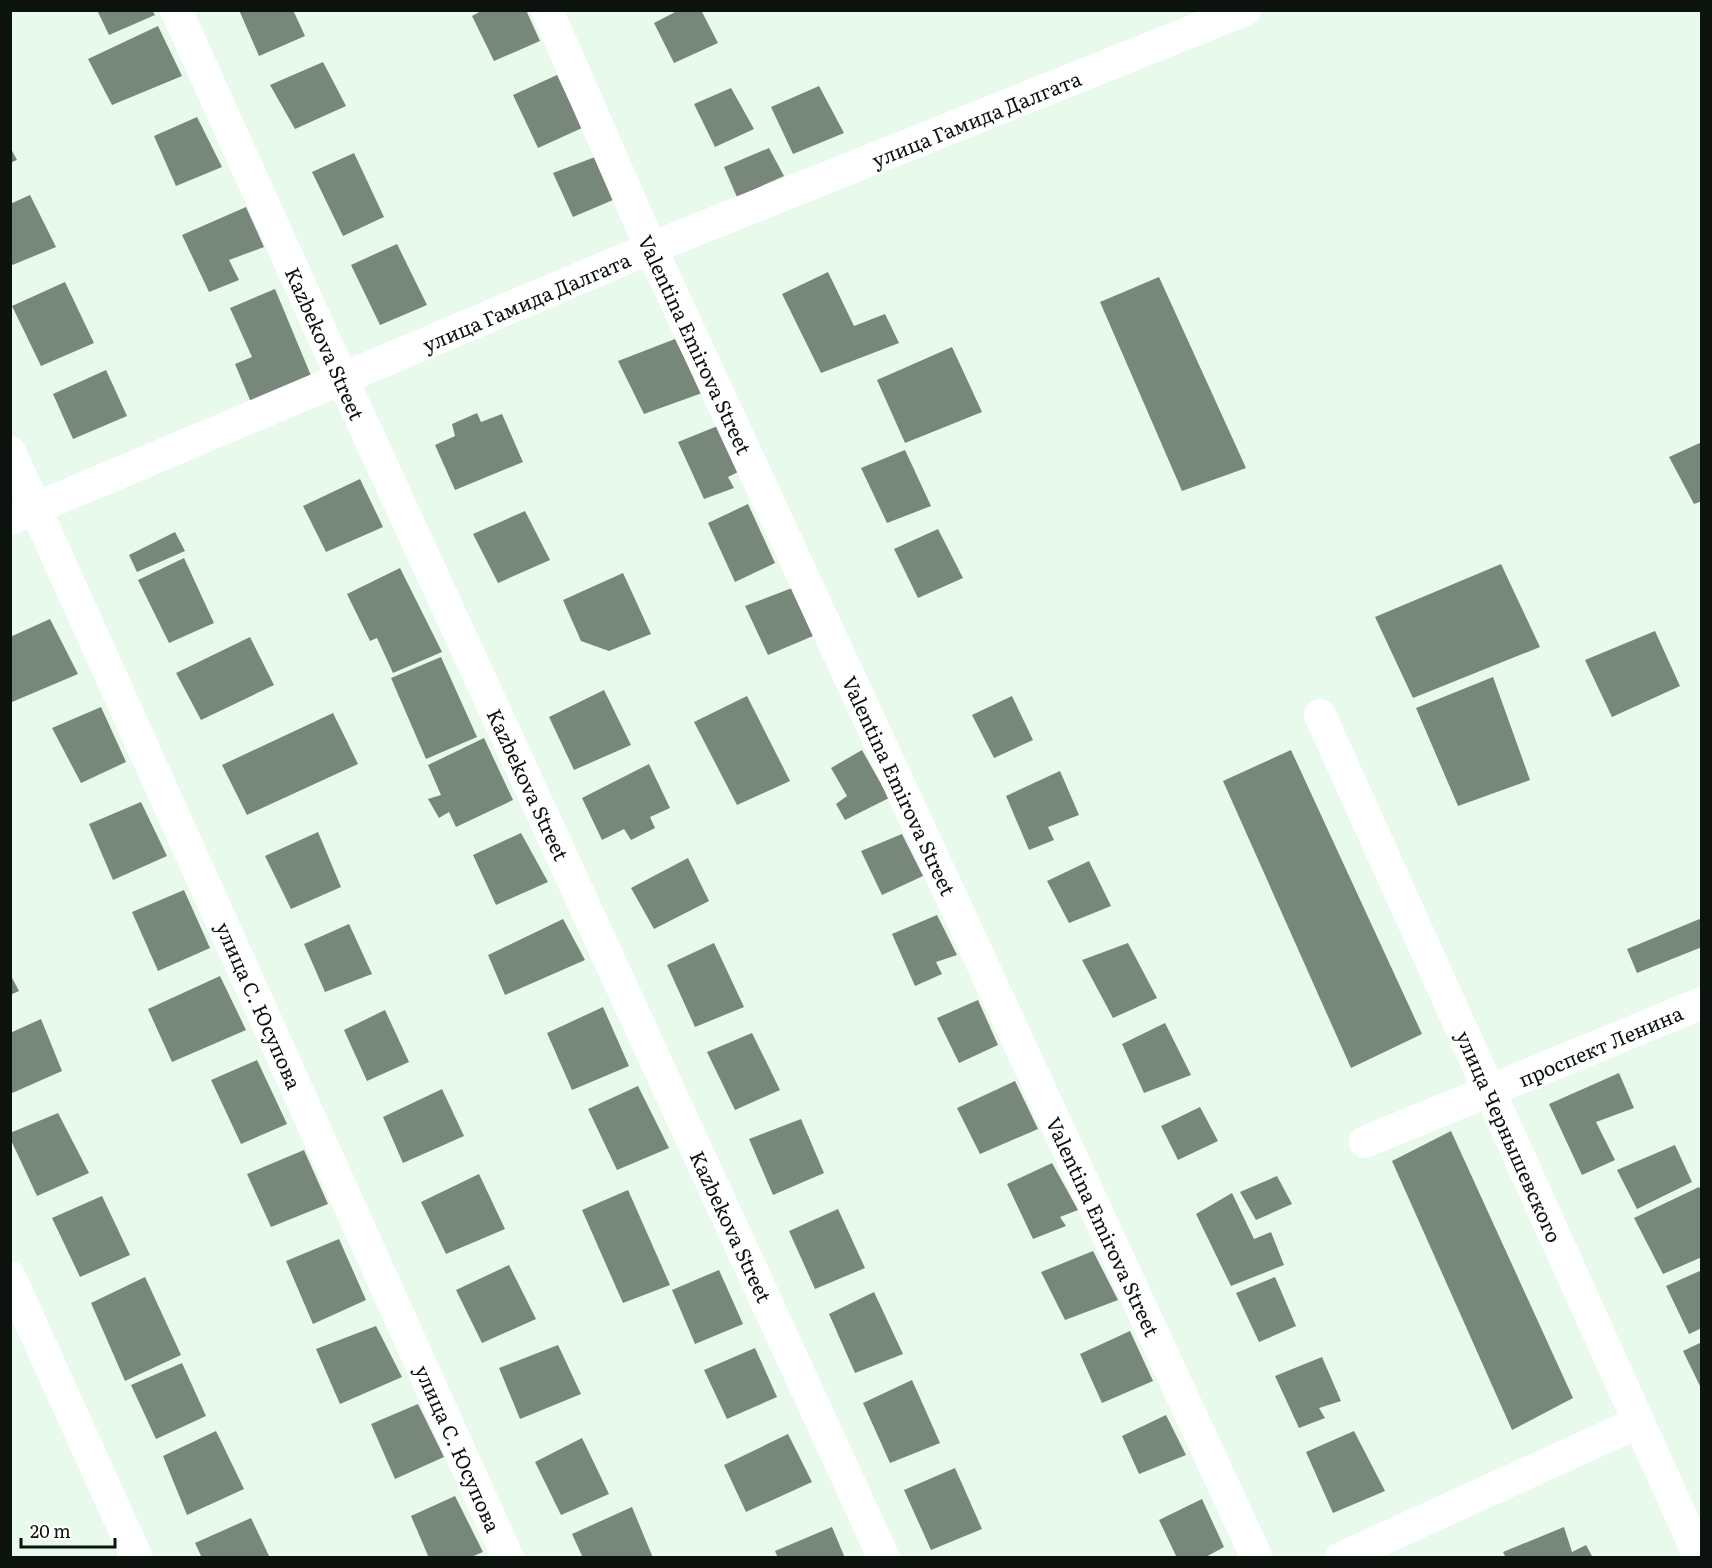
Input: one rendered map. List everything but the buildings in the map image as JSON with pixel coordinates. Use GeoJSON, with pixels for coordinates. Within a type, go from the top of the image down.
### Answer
{"type":"FeatureCollection","features":[{"type":"Feature","properties":{"kind":"street","name":"Kazbekova Street"},"geometry":{"type":"LineString","coordinates":[[176,10],[342,378],[884,1557]]}},
{"type":"Feature","properties":{"kind":"street","name":"Valentina Emirova Street"},"geometry":{"type":"LineString","coordinates":[[547,10],[651,248],[1257,1557]]}},
{"type":"Feature","properties":{"kind":"street","name":"улица Гамида Далгата"},"geometry":{"type":"LineString","coordinates":[[23,514],[651,248],[1245,10]]}},
{"type":"Feature","properties":{"kind":"street","name":"улица С. Юсупова"},"geometry":{"type":"LineString","coordinates":[[10,452],[23,514],[508,1557]]}},
{"type":"Feature","properties":{"kind":"street","name":"улица Чернышевского"},"geometry":{"type":"LineString","coordinates":[[1320,715],[1700,1557]]}},
{"type":"Feature","properties":{"kind":"street","name":"проспект Ленина"},"geometry":{"type":"LineString","coordinates":[[1365,1142],[1701,1003]]}},
{"type":"Feature","properties":{"kind":"street"},"geometry":{"type":"LineString","coordinates":[[10,1277],[137,1557]]}},
{"type":"Feature","properties":{"kind":"street"},"geometry":{"type":"LineString","coordinates":[[1341,1557],[1639,1422]]}}]}
